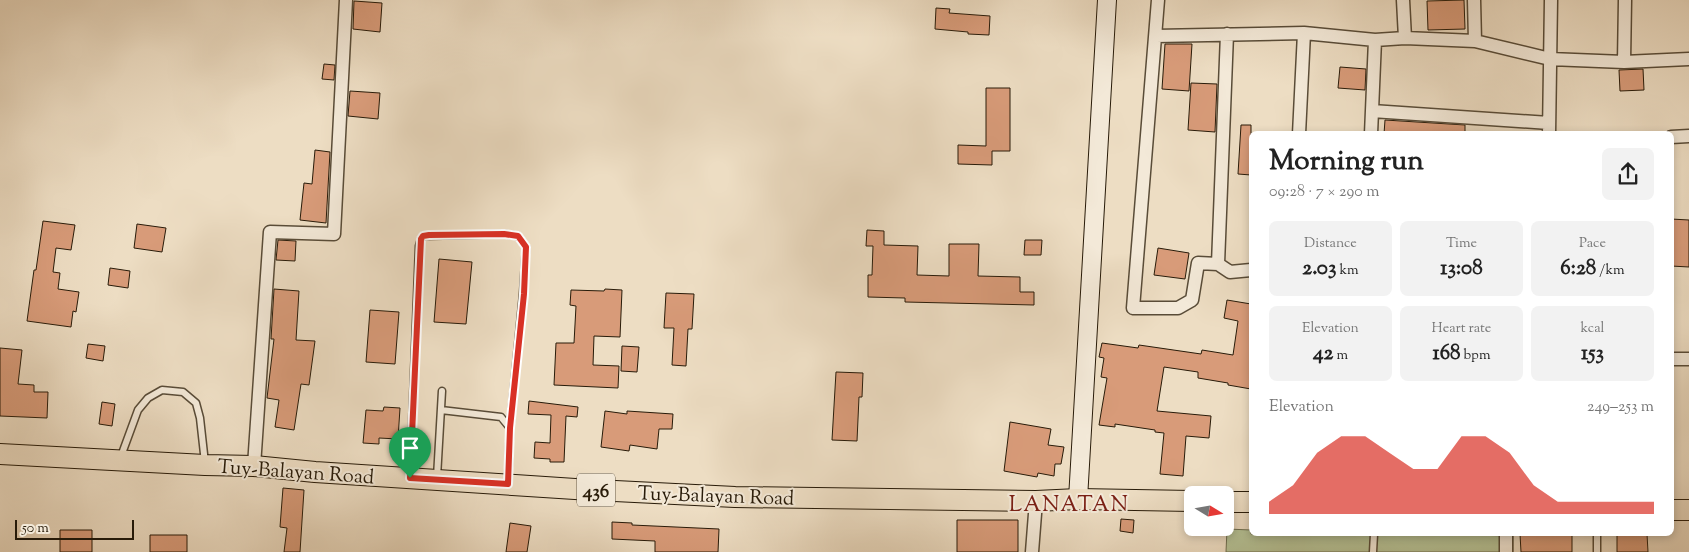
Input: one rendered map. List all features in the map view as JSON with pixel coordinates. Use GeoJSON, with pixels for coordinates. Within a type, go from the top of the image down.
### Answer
{"type":"FeatureCollection","features":[{"type":"Feature","properties":{"kind":"main road","name":"Tuy-Balayan Road"},"geometry":{"type":"LineString","coordinates":[[0,454],[254,466],[436,480],[735,497],[1036,502],[1078,500],[1184,501]]}},
{"type":"Feature","properties":{"kind":"main road"},"geometry":{"type":"LineString","coordinates":[[1234,502],[1249,502]]}},
{"type":"Feature","properties":{"kind":"main road"},"geometry":{"type":"LineString","coordinates":[[1674,510],[1689,510]]}},
{"type":"Feature","properties":{"kind":"street"},"geometry":{"type":"LineString","coordinates":[[254,466],[270,232],[334,234],[346,0]]}},
{"type":"Feature","properties":{"kind":"street"},"geometry":{"type":"LineString","coordinates":[[1078,500],[1107,0]]}},
{"type":"Feature","properties":{"kind":"street"},"geometry":{"type":"LineString","coordinates":[[1158,0],[1133,308],[1178,308],[1192,300],[1198,263],[1218,264],[1230,272],[1249,270]]}},
{"type":"Feature","properties":{"kind":"street"},"geometry":{"type":"LineString","coordinates":[[1403,0],[1405,38]]}},
{"type":"Feature","properties":{"kind":"street"},"geometry":{"type":"LineString","coordinates":[[1474,0],[1475,40]]}},
{"type":"Feature","properties":{"kind":"street"},"geometry":{"type":"LineString","coordinates":[[1372,111],[1549,129],[1551,0]]}},
{"type":"Feature","properties":{"kind":"street"},"geometry":{"type":"LineString","coordinates":[[1624,0],[1624,62]]}},
{"type":"Feature","properties":{"kind":"street"},"geometry":{"type":"LineString","coordinates":[[1156,36],[1304,33],[1375,40],[1405,38],[1475,40],[1550,59],[1624,62],[1689,59]]}},
{"type":"Feature","properties":{"kind":"street"},"geometry":{"type":"LineString","coordinates":[[1299,131],[1304,33]]}},
{"type":"Feature","properties":{"kind":"street"},"geometry":{"type":"LineString","coordinates":[[1218,264],[1227,34]]}},
{"type":"Feature","properties":{"kind":"street"},"geometry":{"type":"LineString","coordinates":[[1370,131],[1375,40]]}},
{"type":"Feature","properties":{"kind":"street"},"geometry":{"type":"LineString","coordinates":[[1674,137],[1689,136]]}},
{"type":"Feature","properties":{"kind":"street"},"geometry":{"type":"LineString","coordinates":[[1674,359],[1689,359]]}},
{"type":"Feature","properties":{"kind":"street"},"geometry":{"type":"LineString","coordinates":[[1032,552],[1036,502]]}},
{"type":"Feature","properties":{"kind":"street"},"geometry":{"type":"LineString","coordinates":[[1506,536],[1506,552]]}},
{"type":"Feature","properties":{"kind":"lane"},"geometry":{"type":"LineString","coordinates":[[410,478],[419,246],[421,239],[423,236],[504,234],[518,236],[526,247],[524,294],[510,428],[508,484]]}},
{"type":"Feature","properties":{"kind":"lane"},"geometry":{"type":"LineString","coordinates":[[120,460],[138,410],[148,398],[162,390],[184,392],[196,403],[200,418],[205,465]]}},
{"type":"Feature","properties":{"kind":"lane"},"geometry":{"type":"LineString","coordinates":[[436,480],[442,391]]}},
{"type":"Feature","properties":{"kind":"lane"},"geometry":{"type":"LineString","coordinates":[[441,410],[501,417],[510,428]]}},
{"type":"Feature","properties":{"kind":"lane"},"geometry":{"type":"LineString","coordinates":[[1372,552],[1374,536]]}},
{"type":"Feature","properties":{"kind":"lane"},"geometry":{"type":"LineString","coordinates":[[1597,536],[1597,552]]}},
{"type":"Feature","properties":{"kind":"green space"},"geometry":{"type":"Polygon","coordinates":[[[1234,529],[1249,530],[1249,536],[1513,536],[1513,552],[1226,552],[1227,536],[1234,536],[1234,529]]]}},
{"type":"Feature","properties":{"kind":"building"},"geometry":{"type":"Polygon","coordinates":[[[1464,0],[1465,29],[1428,30],[1427,1],[1464,0]]]}},
{"type":"Feature","properties":{"kind":"building"},"geometry":{"type":"Polygon","coordinates":[[[354,1],[382,3],[380,32],[353,29],[354,1]]]}},
{"type":"Feature","properties":{"kind":"building"},"geometry":{"type":"Polygon","coordinates":[[[936,8],[950,9],[949,13],[990,16],[989,35],[935,29],[936,8]]]}},
{"type":"Feature","properties":{"kind":"building"},"geometry":{"type":"Polygon","coordinates":[[[1165,44],[1192,44],[1189,91],[1162,89],[1165,44]]]}},
{"type":"Feature","properties":{"kind":"building"},"geometry":{"type":"Polygon","coordinates":[[[324,64],[335,65],[334,80],[322,79],[324,64]]]}},
{"type":"Feature","properties":{"kind":"building"},"geometry":{"type":"Polygon","coordinates":[[[1340,67],[1366,69],[1365,90],[1338,88],[1340,67]]]}},
{"type":"Feature","properties":{"kind":"building"},"geometry":{"type":"Polygon","coordinates":[[[1643,69],[1644,90],[1620,91],[1619,70],[1643,69]]]}},
{"type":"Feature","properties":{"kind":"building"},"geometry":{"type":"Polygon","coordinates":[[[1191,83],[1217,84],[1215,132],[1188,130],[1191,83]]]}},
{"type":"Feature","properties":{"kind":"building"},"geometry":{"type":"Polygon","coordinates":[[[986,88],[1010,88],[1010,151],[992,151],[992,165],[958,164],[958,145],[986,146],[986,88]]]}},
{"type":"Feature","properties":{"kind":"building"},"geometry":{"type":"Polygon","coordinates":[[[350,91],[380,93],[378,119],[348,116],[350,91]]]}},
{"type":"Feature","properties":{"kind":"building"},"geometry":{"type":"Polygon","coordinates":[[[1385,120],[1465,125],[1465,131],[1384,131],[1385,120]]]}},
{"type":"Feature","properties":{"kind":"building"},"geometry":{"type":"Polygon","coordinates":[[[1241,125],[1251,125],[1251,131],[1249,131],[1249,175],[1238,174],[1241,125]]]}},
{"type":"Feature","properties":{"kind":"building"},"geometry":{"type":"Polygon","coordinates":[[[315,150],[330,152],[326,223],[300,220],[304,183],[312,184],[315,150]]]}},
{"type":"Feature","properties":{"kind":"building"},"geometry":{"type":"Polygon","coordinates":[[[1674,219],[1689,220],[1689,267],[1674,266],[1674,219]]]}},
{"type":"Feature","properties":{"kind":"building"},"geometry":{"type":"Polygon","coordinates":[[[43,221],[75,225],[71,250],[56,248],[53,272],[60,273],[58,289],[79,292],[76,312],[73,311],[71,327],[27,321],[43,221]]]}},
{"type":"Feature","properties":{"kind":"building"},"geometry":{"type":"Polygon","coordinates":[[[137,224],[166,228],[162,252],[134,248],[137,224]]]}},
{"type":"Feature","properties":{"kind":"building"},"geometry":{"type":"Polygon","coordinates":[[[867,230],[884,231],[884,245],[918,246],[917,275],[949,276],[949,244],[979,244],[978,276],[1020,277],[1020,292],[1034,292],[1034,305],[905,302],[905,298],[868,297],[868,275],[872,275],[873,246],[866,246],[867,230]]]}},
{"type":"Feature","properties":{"kind":"building"},"geometry":{"type":"Polygon","coordinates":[[[278,240],[296,241],[295,261],[276,260],[278,240]]]}},
{"type":"Feature","properties":{"kind":"building"},"geometry":{"type":"Polygon","coordinates":[[[1025,240],[1042,240],[1041,255],[1024,255],[1025,240]]]}},
{"type":"Feature","properties":{"kind":"building"},"geometry":{"type":"Polygon","coordinates":[[[1158,248],[1189,253],[1185,279],[1154,275],[1158,248]]]}},
{"type":"Feature","properties":{"kind":"building"},"geometry":{"type":"Polygon","coordinates":[[[439,259],[472,262],[466,324],[434,322],[439,259]]]}},
{"type":"Feature","properties":{"kind":"building"},"geometry":{"type":"Polygon","coordinates":[[[110,268],[130,271],[128,288],[108,285],[110,268]]]}},
{"type":"Feature","properties":{"kind":"building"},"geometry":{"type":"Polygon","coordinates":[[[274,289],[299,291],[296,340],[315,341],[309,385],[301,384],[294,430],[275,427],[279,400],[267,398],[274,339],[271,339],[274,289]]]}},
{"type":"Feature","properties":{"kind":"building"},"geometry":{"type":"Polygon","coordinates":[[[605,289],[622,290],[620,337],[594,336],[593,365],[619,366],[618,388],[554,385],[556,343],[574,343],[576,306],[570,305],[571,290],[604,291],[605,289]]]}},
{"type":"Feature","properties":{"kind":"building"},"geometry":{"type":"Polygon","coordinates":[[[666,293],[694,294],[692,329],[688,329],[686,366],[672,365],[674,328],[664,328],[666,293]]]}},
{"type":"Feature","properties":{"kind":"building"},"geometry":{"type":"Polygon","coordinates":[[[1227,300],[1249,304],[1249,389],[1198,378],[1198,372],[1164,367],[1157,411],[1211,416],[1209,438],[1186,436],[1183,476],[1160,474],[1164,433],[1115,424],[1115,427],[1099,425],[1107,378],[1101,377],[1104,358],[1099,357],[1102,343],[1138,348],[1139,345],[1201,354],[1202,350],[1233,355],[1238,321],[1224,318],[1227,300]]]}},
{"type":"Feature","properties":{"kind":"building"},"geometry":{"type":"Polygon","coordinates":[[[370,310],[399,312],[395,364],[366,362],[370,310]]]}},
{"type":"Feature","properties":{"kind":"building"},"geometry":{"type":"Polygon","coordinates":[[[88,344],[105,346],[103,361],[86,358],[88,344]]]}},
{"type":"Feature","properties":{"kind":"building"},"geometry":{"type":"Polygon","coordinates":[[[622,346],[639,347],[637,372],[621,371],[622,346]]]}},
{"type":"Feature","properties":{"kind":"building"},"geometry":{"type":"Polygon","coordinates":[[[0,348],[22,350],[18,384],[34,385],[34,392],[48,392],[47,418],[0,416],[0,348]]]}},
{"type":"Feature","properties":{"kind":"building"},"geometry":{"type":"Polygon","coordinates":[[[836,372],[863,373],[862,397],[859,397],[857,441],[832,440],[836,372]]]}},
{"type":"Feature","properties":{"kind":"building"},"geometry":{"type":"Polygon","coordinates":[[[529,401],[578,407],[577,417],[566,416],[564,462],[550,462],[550,459],[534,458],[535,442],[550,443],[551,415],[528,414],[529,401]]]}},
{"type":"Feature","properties":{"kind":"building"},"geometry":{"type":"Polygon","coordinates":[[[102,402],[115,404],[112,426],[99,424],[102,402]]]}},
{"type":"Feature","properties":{"kind":"building"},"geometry":{"type":"Polygon","coordinates":[[[384,407],[400,408],[398,439],[379,438],[379,444],[363,443],[366,410],[383,411],[384,407]]]}},
{"type":"Feature","properties":{"kind":"building"},"geometry":{"type":"Polygon","coordinates":[[[605,411],[627,414],[627,411],[673,414],[672,429],[659,429],[657,449],[630,445],[629,451],[601,447],[605,411]]]}},
{"type":"Feature","properties":{"kind":"building"},"geometry":{"type":"Polygon","coordinates":[[[1010,422],[1051,429],[1048,445],[1064,447],[1061,464],[1055,464],[1054,476],[1038,473],[1037,477],[1004,471],[1010,422]]]}},
{"type":"Feature","properties":{"kind":"building"},"geometry":{"type":"Polygon","coordinates":[[[283,488],[304,490],[300,552],[284,552],[287,528],[280,527],[283,488]]]}},
{"type":"Feature","properties":{"kind":"building"},"geometry":{"type":"Polygon","coordinates":[[[1121,519],[1134,520],[1133,533],[1120,531],[1121,519]]]}},
{"type":"Feature","properties":{"kind":"building"},"geometry":{"type":"Polygon","coordinates":[[[957,520],[1018,520],[1018,552],[957,552],[957,520]]]}},
{"type":"Feature","properties":{"kind":"building"},"geometry":{"type":"Polygon","coordinates":[[[612,522],[632,523],[632,525],[719,529],[718,552],[655,552],[655,541],[612,539],[612,522]]]}},
{"type":"Feature","properties":{"kind":"building"},"geometry":{"type":"Polygon","coordinates":[[[510,523],[531,526],[527,552],[506,552],[510,523]]]}},
{"type":"Feature","properties":{"kind":"building"},"geometry":{"type":"Polygon","coordinates":[[[60,530],[92,530],[92,552],[60,552],[60,530]]]}},
{"type":"Feature","properties":{"kind":"building"},"geometry":{"type":"Polygon","coordinates":[[[150,535],[187,535],[187,552],[150,552],[150,535]]]}},
{"type":"Feature","properties":{"kind":"building"},"geometry":{"type":"Polygon","coordinates":[[[1520,536],[1572,536],[1572,552],[1521,552],[1520,536]]]}},
{"type":"Feature","properties":{"kind":"building"},"geometry":{"type":"Polygon","coordinates":[[[1617,536],[1647,536],[1648,552],[1617,552],[1617,536]]]}},
{"type":"Feature","properties":{"kind":"district","name":"LANATAN"},"geometry":{"type":"Point","coordinates":[1069,503]}},
{"type":"Feature","properties":{"kind":"route"},"geometry":{"type":"LineString","coordinates":[[504,234],[518,236],[526,247],[524,294],[510,428],[508,484],[410,478],[419,246],[421,239],[423,236],[429,235],[504,234]]}}]}
